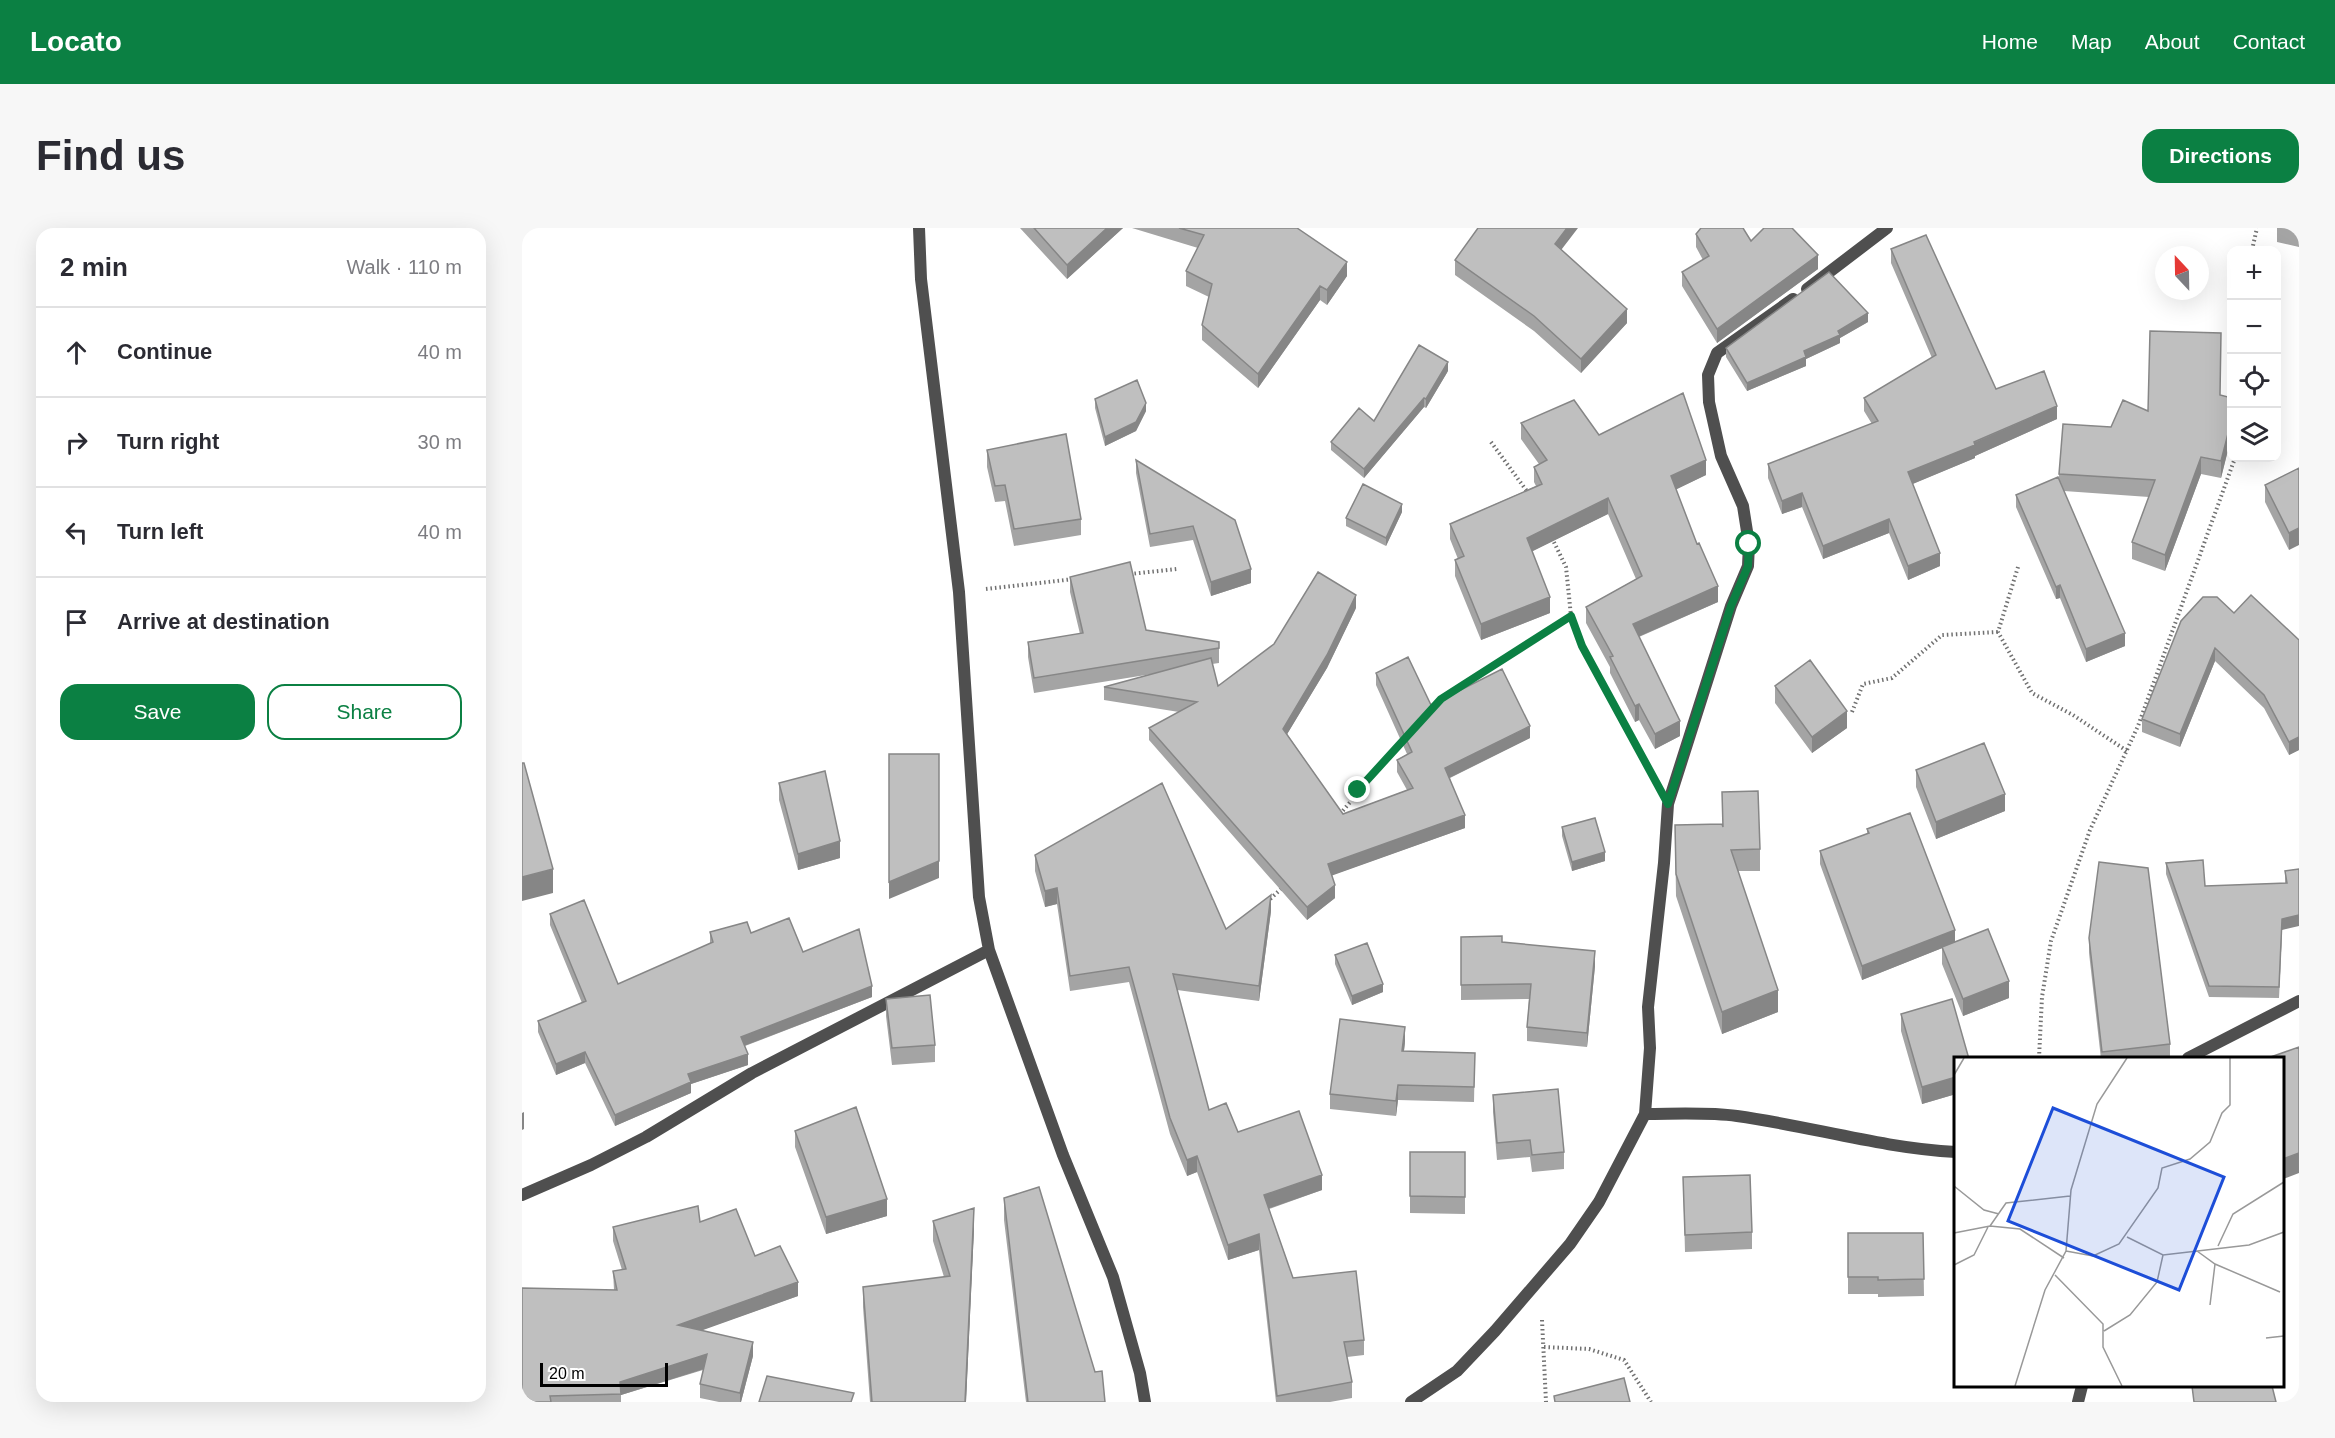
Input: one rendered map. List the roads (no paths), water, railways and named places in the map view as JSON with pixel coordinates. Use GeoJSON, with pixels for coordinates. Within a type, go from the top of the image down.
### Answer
{"type":"FeatureCollection","features":[{"type":"Feature","properties":{"kind":"street"},"geometry":{"type":"LineString","coordinates":[[919,228],[921,279],[959,592],[980,897],[989,950],[1063,1155],[1113,1277],[1140,1373],[1145,1402]]}},
{"type":"Feature","properties":{"kind":"street"},"geometry":{"type":"LineString","coordinates":[[1411,1402],[1457,1371],[1495,1331],[1569,1244],[1599,1202],[1645,1114],[1650,1048],[1648,1007],[1664,863],[1668,804],[1731,606],[1748,566],[1749,544],[1743,506],[1721,456],[1709,402],[1708,375],[1717,353],[1887,228]]}},
{"type":"Feature","properties":{"kind":"street"},"geometry":{"type":"LineString","coordinates":[[522,1195],[591,1166],[646,1137],[752,1072],[989,950]]}},
{"type":"Feature","properties":{"kind":"street"},"geometry":{"type":"LineString","coordinates":[[2192,1057],[2299,1001]]}},
{"type":"Feature","properties":{"kind":"street"},"geometry":{"type":"LineString","coordinates":[[1645,1114],[1734,1115],[1807,1127],[1886,1145],[1954,1152]]}},
{"type":"Feature","properties":{"kind":"street"},"geometry":{"type":"LineString","coordinates":[[2078,1402],[2082,1387]]}}]}
